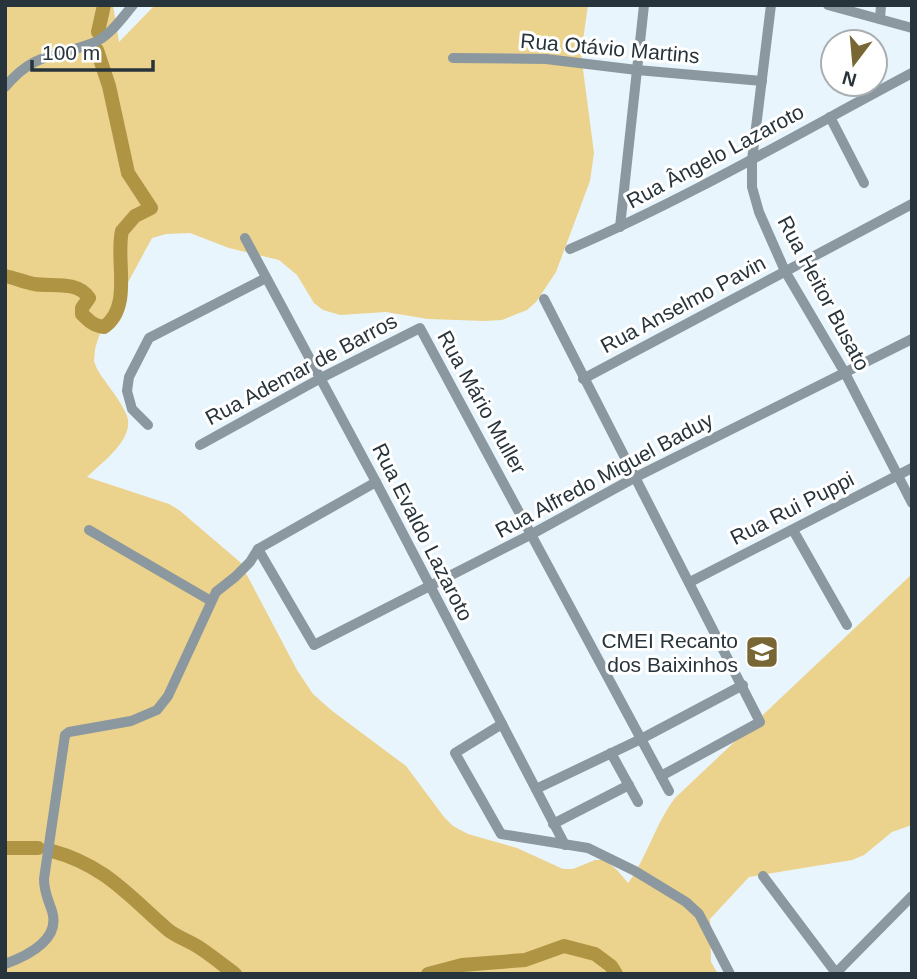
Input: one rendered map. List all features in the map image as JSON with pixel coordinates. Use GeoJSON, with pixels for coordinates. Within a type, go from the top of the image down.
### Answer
{"type":"FeatureCollection","features":[{"type":"Feature","properties":{"kind":"street"},"geometry":{"type":"LineString","coordinates":[[5,87],[25,67],[41,57],[94,43],[133,5]]}},
{"type":"Feature","properties":{"kind":"street"},"geometry":{"type":"LineString","coordinates":[[620,227],[644,5]]}},
{"type":"Feature","properties":{"kind":"street","name":"Rua Heitor Busato"},"geometry":{"type":"LineString","coordinates":[[771,5],[752,160],[752,187],[759,212],[785,271],[845,373],[912,503]]}},
{"type":"Feature","properties":{"kind":"street"},"geometry":{"type":"LineString","coordinates":[[828,5],[912,27]]}},
{"type":"Feature","properties":{"kind":"street"},"geometry":{"type":"LineString","coordinates":[[880,19],[881,5]]}},
{"type":"Feature","properties":{"kind":"street","name":"Rua Otávio Martins"},"geometry":{"type":"LineString","coordinates":[[453,58],[546,59],[762,81]]}},
{"type":"Feature","properties":{"kind":"street","name":"Rua Ângelo Lazaroto"},"geometry":{"type":"LineString","coordinates":[[570,249],[620,227],[752,160],[912,73]]}},
{"type":"Feature","properties":{"kind":"street"},"geometry":{"type":"LineString","coordinates":[[830,117],[864,183]]}},
{"type":"Feature","properties":{"kind":"street","name":"Rua Anselmo Pavin"},"geometry":{"type":"LineString","coordinates":[[583,379],[912,204]]}},
{"type":"Feature","properties":{"kind":"street","name":"Rua Evaldo Lazaroto"},"geometry":{"type":"LineString","coordinates":[[245,238],[565,845]]}},
{"type":"Feature","properties":{"kind":"street"},"geometry":{"type":"LineString","coordinates":[[148,425],[132,409],[127,391],[129,377],[149,338],[266,278]]}},
{"type":"Feature","properties":{"kind":"street"},"geometry":{"type":"LineString","coordinates":[[544,299],[760,722],[661,776]]}},
{"type":"Feature","properties":{"kind":"street","name":"Rua Ademar de Barros"},"geometry":{"type":"LineString","coordinates":[[200,445],[321,378],[420,328]]}},
{"type":"Feature","properties":{"kind":"street","name":"Rua Mário Muller"},"geometry":{"type":"LineString","coordinates":[[420,328],[668,792]]}},
{"type":"Feature","properties":{"kind":"street","name":"Rua Alfredo Miguel Baduy"},"geometry":{"type":"LineString","coordinates":[[258,549],[314,645],[532,534],[634,478],[912,339]]}},
{"type":"Feature","properties":{"kind":"street","name":"Rua Rui Puppi"},"geometry":{"type":"LineString","coordinates":[[690,582],[912,468]]}},
{"type":"Feature","properties":{"kind":"street"},"geometry":{"type":"LineString","coordinates":[[5,964],[27,956],[49,937],[54,927],[53,913],[44,893],[44,879],[65,735],[69,732],[131,721],[157,710],[168,696],[216,592],[235,578],[258,549],[376,482]]}},
{"type":"Feature","properties":{"kind":"street"},"geometry":{"type":"LineString","coordinates":[[89,530],[211,601]]}},
{"type":"Feature","properties":{"kind":"street"},"geometry":{"type":"LineString","coordinates":[[793,530],[847,625]]}},
{"type":"Feature","properties":{"kind":"street"},"geometry":{"type":"LineString","coordinates":[[536,789],[641,739],[743,685]]}},
{"type":"Feature","properties":{"kind":"street"},"geometry":{"type":"LineString","coordinates":[[502,724],[455,752],[500,834],[588,848],[635,871],[686,902],[699,914],[730,974]]}},
{"type":"Feature","properties":{"kind":"street"},"geometry":{"type":"LineString","coordinates":[[611,753],[638,802]]}},
{"type":"Feature","properties":{"kind":"street"},"geometry":{"type":"LineString","coordinates":[[553,824],[629,785]]}},
{"type":"Feature","properties":{"kind":"street"},"geometry":{"type":"LineString","coordinates":[[763,876],[836,973],[912,896]]}},
{"type":"Feature","properties":{"kind":"shaded area"},"geometry":{"type":"Polygon","coordinates":[[[5,5],[113,5],[119,42],[155,5],[588,5],[581,54],[594,153],[590,181],[556,272],[536,302],[527,310],[502,320],[428,319],[386,312],[340,315],[323,310],[314,303],[297,275],[279,260],[229,248],[190,233],[166,234],[152,238],[99,336],[95,349],[94,361],[97,369],[127,416],[126,433],[115,450],[87,477],[169,504],[240,562],[297,670],[313,694],[406,766],[453,826],[468,834],[517,848],[563,869],[605,860],[628,883],[675,798],[912,574],[912,825],[892,832],[864,855],[852,860],[749,877],[710,919],[711,962],[718,974],[5,974],[5,5]]]}},
{"type":"Feature","properties":{"kind":"waterway"},"geometry":{"type":"LineString","coordinates":[[98,32],[104,5]]}},
{"type":"Feature","properties":{"kind":"waterway"},"geometry":{"type":"LineString","coordinates":[[5,276],[34,284],[71,286],[84,292],[89,298],[82,308],[82,314],[100,326],[104,327],[118,308],[121,295],[122,231],[135,216],[151,208],[128,173],[109,86],[97,50]]}},
{"type":"Feature","properties":{"kind":"waterway"},"geometry":{"type":"LineString","coordinates":[[5,848],[38,848]]}},
{"type":"Feature","properties":{"kind":"waterway"},"geometry":{"type":"LineString","coordinates":[[52,851],[101,873],[171,932],[200,948],[235,974]]}},
{"type":"Feature","properties":{"kind":"waterway"},"geometry":{"type":"LineString","coordinates":[[428,974],[462,965],[525,960],[564,946],[595,954],[611,966],[616,974]]}},
{"type":"Feature","properties":{"kind":"place","name":"CMEI Recanto dos Baixinhos"},"geometry":{"type":"Point","coordinates":[762,652]}}]}
